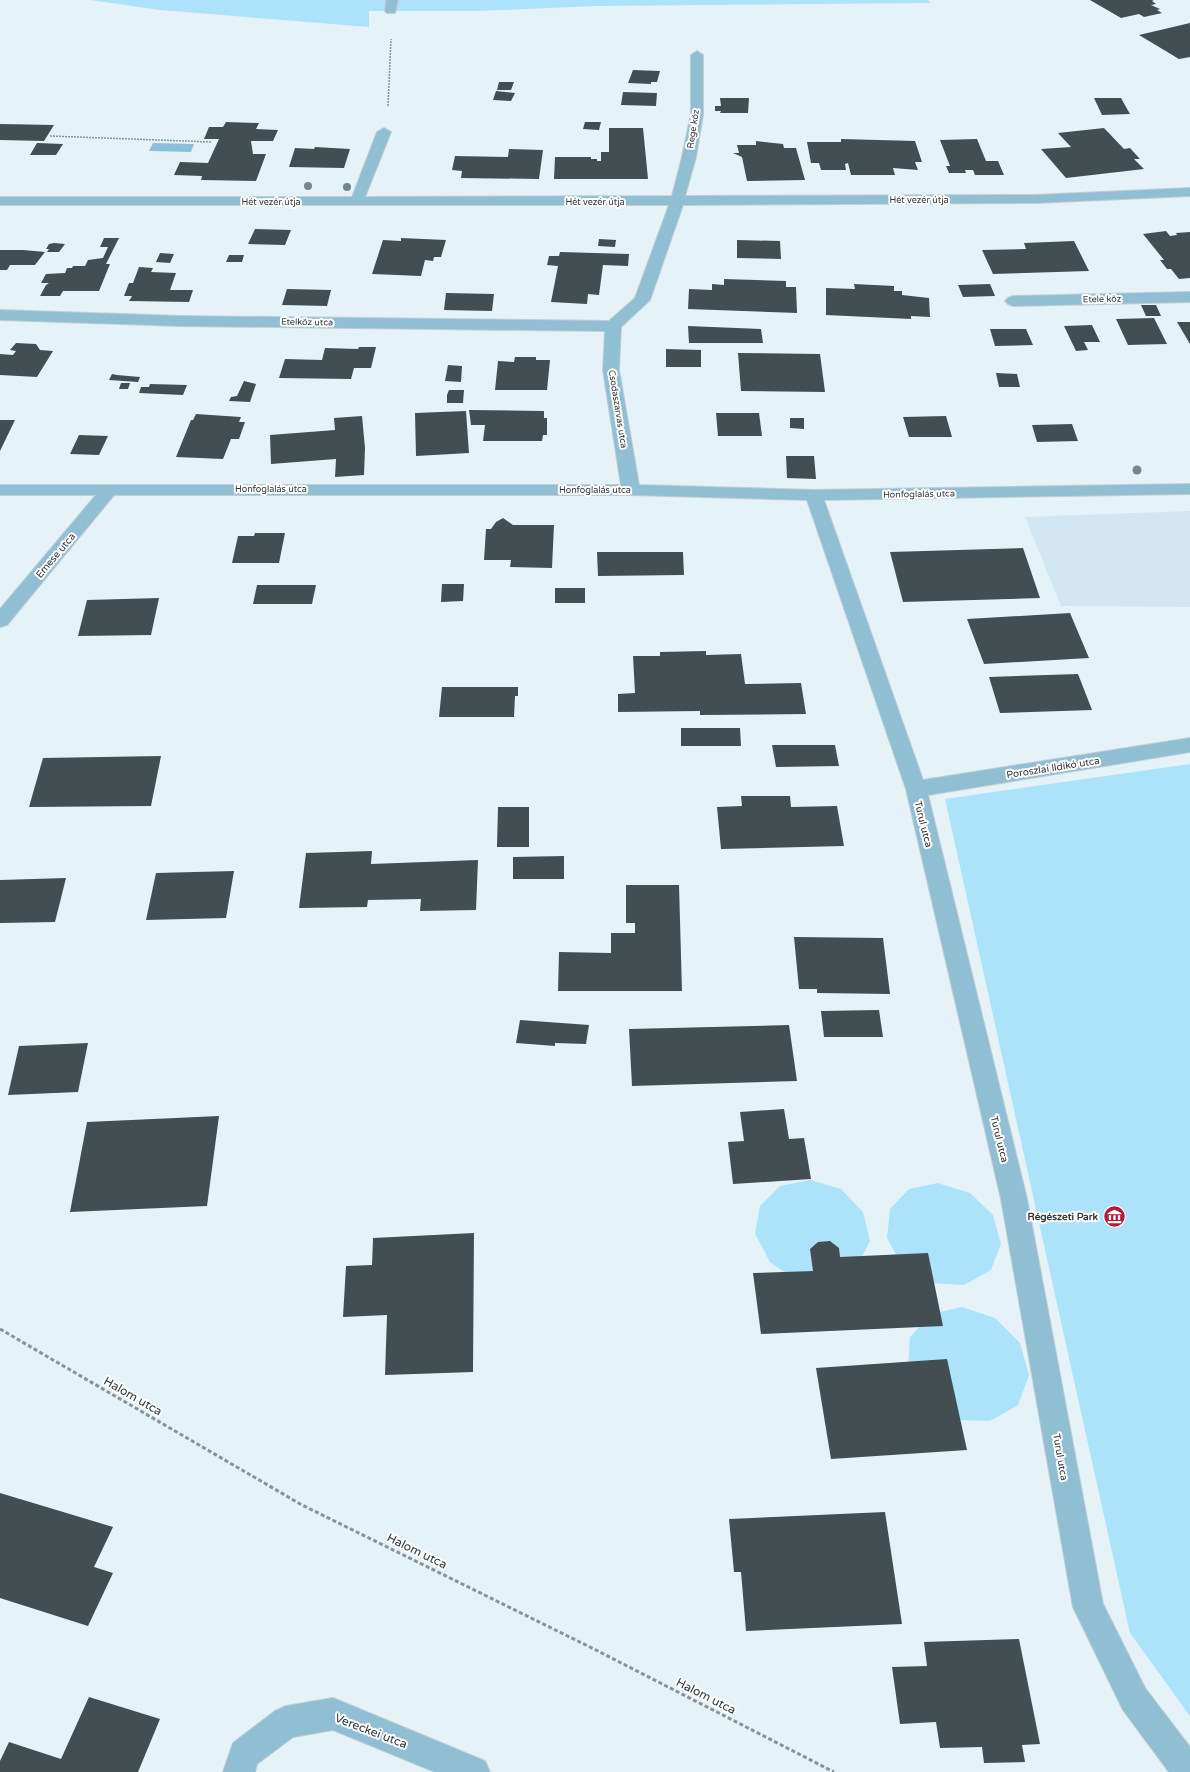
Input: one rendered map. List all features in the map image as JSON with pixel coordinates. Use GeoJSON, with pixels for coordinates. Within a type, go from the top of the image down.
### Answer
{"type":"FeatureCollection","features":[{"type":"Feature","properties":{"kind":"street","name":"Rege köz"},"geometry":{"type":"LineString","coordinates":[[677,202],[689,157],[697,114],[697,55]]}},
{"type":"Feature","properties":{"kind":"street"},"geometry":{"type":"LineString","coordinates":[[357,202],[384,132]]}},
{"type":"Feature","properties":{"kind":"street","name":"Hét vezér útja"},"geometry":{"type":"LineString","coordinates":[[0,201],[677,202],[1036,199],[1190,192]]}},
{"type":"Feature","properties":{"kind":"street"},"geometry":{"type":"LineString","coordinates":[[613,326],[642,300],[677,202]]}},
{"type":"Feature","properties":{"kind":"street","name":"Etele köz"},"geometry":{"type":"LineString","coordinates":[[1013,301],[1190,297]]}},
{"type":"Feature","properties":{"kind":"street","name":"Etelköz utca"},"geometry":{"type":"LineString","coordinates":[[0,315],[181,321],[613,326]]}},
{"type":"Feature","properties":{"kind":"street","name":"Csodaszarvas utca"},"geometry":{"type":"LineString","coordinates":[[613,326],[611,370],[631,490]]}},
{"type":"Feature","properties":{"kind":"street","name":"Emese utca"},"geometry":{"type":"LineString","coordinates":[[0,621],[110,489]]}},
{"type":"Feature","properties":{"kind":"street","name":"Honfoglalás utca"},"geometry":{"type":"LineString","coordinates":[[0,490],[631,490],[814,495],[1190,489]]}},
{"type":"Feature","properties":{"kind":"street","name":"Turul utca"},"geometry":{"type":"LineString","coordinates":[[814,495],[916,789],[1014,1200],[1088,1607],[1134,1699],[1189,1772]]}},
{"type":"Feature","properties":{"kind":"street","name":"Poroszlai Ildikó utca"},"geometry":{"type":"LineString","coordinates":[[916,789],[1190,745]]}},
{"type":"Feature","properties":{"kind":"street","name":"Vereckei utca"},"geometry":{"type":"LineString","coordinates":[[239,1772],[244,1754],[286,1722],[333,1714],[474,1772]]}},
{"type":"Feature","properties":{"kind":"path"},"geometry":{"type":"LineString","coordinates":[[384,132],[390,86],[392,5]]}},
{"type":"Feature","properties":{"kind":"path"},"geometry":{"type":"LineString","coordinates":[[50,136],[212,142]]}},
{"type":"Feature","properties":{"kind":"path","name":"Halom utca"},"geometry":{"type":"LineString","coordinates":[[0,1329],[302,1504],[587,1645],[834,1772]]}},
{"type":"Feature","properties":{"kind":"shaded area"},"geometry":{"type":"Polygon","coordinates":[[[90,0],[928,0],[931,3],[597,6],[479,11],[369,11],[369,27],[160,10],[90,0]]]}},
{"type":"Feature","properties":{"kind":"shaded area"},"geometry":{"type":"Polygon","coordinates":[[[153,143],[194,144],[191,152],[149,151],[153,143]]]}},
{"type":"Feature","properties":{"kind":"shaded area"},"geometry":{"type":"Polygon","coordinates":[[[1190,511],[1190,607],[1061,606],[1025,517],[1190,511]]]}},
{"type":"Feature","properties":{"kind":"shaded area","name":"Régészeti Park"},"geometry":{"type":"Polygon","coordinates":[[[1190,764],[1190,1716],[1130,1633],[945,799],[1190,764]]]}},
{"type":"Feature","properties":{"kind":"shaded area"},"geometry":{"type":"Polygon","coordinates":[[[810,1180],[841,1189],[863,1212],[870,1241],[857,1266],[797,1281],[770,1262],[755,1234],[760,1206],[780,1186],[810,1180]]]}},
{"type":"Feature","properties":{"kind":"shaded area"},"geometry":{"type":"Polygon","coordinates":[[[938,1183],[970,1193],[993,1215],[1001,1244],[991,1270],[964,1285],[931,1283],[902,1266],[887,1238],[890,1209],[909,1189],[938,1183]]]}},
{"type":"Feature","properties":{"kind":"shaded area"},"geometry":{"type":"Polygon","coordinates":[[[962,1307],[995,1318],[1020,1343],[1029,1375],[1018,1405],[990,1421],[955,1420],[908,1369],[910,1337],[931,1314],[962,1307]]]}},
{"type":"Feature","properties":{"kind":"building"},"geometry":{"type":"Polygon","coordinates":[[[1090,0],[1154,0],[1152,1],[1156,4],[1151,5],[1160,9],[1157,10],[1162,13],[1144,17],[1139,14],[1121,18],[1090,0]]]}},
{"type":"Feature","properties":{"kind":"building"},"geometry":{"type":"Polygon","coordinates":[[[1190,23],[1190,57],[1179,59],[1139,35],[1190,23]]]}},
{"type":"Feature","properties":{"kind":"building"},"geometry":{"type":"Polygon","coordinates":[[[633,70],[660,71],[657,82],[651,82],[651,84],[628,83],[633,70]]]}},
{"type":"Feature","properties":{"kind":"building"},"geometry":{"type":"Polygon","coordinates":[[[499,82],[514,82],[511,90],[497,90],[499,82]]]}},
{"type":"Feature","properties":{"kind":"building"},"geometry":{"type":"Polygon","coordinates":[[[496,91],[515,93],[511,101],[493,100],[496,91]]]}},
{"type":"Feature","properties":{"kind":"building"},"geometry":{"type":"Polygon","coordinates":[[[623,92],[657,93],[656,106],[621,105],[623,92]]]}},
{"type":"Feature","properties":{"kind":"building"},"geometry":{"type":"Polygon","coordinates":[[[720,98],[749,98],[748,113],[720,113],[721,111],[715,111],[715,106],[721,106],[720,98]]]}},
{"type":"Feature","properties":{"kind":"building"},"geometry":{"type":"Polygon","coordinates":[[[1094,98],[1121,98],[1130,114],[1102,115],[1094,98]]]}},
{"type":"Feature","properties":{"kind":"building"},"geometry":{"type":"Polygon","coordinates":[[[226,122],[259,123],[256,129],[278,130],[273,141],[251,141],[253,154],[266,154],[256,181],[201,180],[202,176],[174,175],[180,162],[208,163],[219,139],[204,139],[209,127],[223,127],[226,122]]]}},
{"type":"Feature","properties":{"kind":"building"},"geometry":{"type":"Polygon","coordinates":[[[585,122],[601,122],[599,130],[583,129],[585,122]]]}},
{"type":"Feature","properties":{"kind":"building"},"geometry":{"type":"Polygon","coordinates":[[[0,124],[54,125],[44,141],[0,140],[0,124]]]}},
{"type":"Feature","properties":{"kind":"building"},"geometry":{"type":"Polygon","coordinates":[[[609,128],[643,128],[648,179],[554,179],[555,157],[591,157],[591,159],[601,161],[601,152],[609,152],[609,128]]]}},
{"type":"Feature","properties":{"kind":"building"},"geometry":{"type":"Polygon","coordinates":[[[1104,128],[1124,149],[1130,148],[1140,159],[1134,159],[1144,169],[1066,178],[1041,149],[1071,147],[1058,133],[1104,128]]]}},
{"type":"Feature","properties":{"kind":"building"},"geometry":{"type":"Polygon","coordinates":[[[841,139],[915,141],[922,162],[915,162],[918,170],[893,168],[895,175],[851,175],[848,163],[845,164],[846,170],[821,170],[819,163],[811,163],[807,142],[841,142],[841,139]]]}},
{"type":"Feature","properties":{"kind":"building"},"geometry":{"type":"Polygon","coordinates":[[[977,139],[986,161],[998,161],[1004,175],[975,175],[973,170],[965,170],[966,173],[949,173],[946,166],[950,166],[940,140],[977,139]]]}},
{"type":"Feature","properties":{"kind":"building"},"geometry":{"type":"Polygon","coordinates":[[[756,141],[783,144],[784,148],[796,148],[805,180],[747,181],[742,157],[733,153],[739,153],[737,145],[756,145],[756,141]]]}},
{"type":"Feature","properties":{"kind":"building"},"geometry":{"type":"Polygon","coordinates":[[[37,143],[63,144],[56,155],[30,155],[37,143]]]}},
{"type":"Feature","properties":{"kind":"building"},"geometry":{"type":"Polygon","coordinates":[[[315,147],[350,149],[344,168],[289,167],[295,148],[314,149],[315,147]]]}},
{"type":"Feature","properties":{"kind":"building"},"geometry":{"type":"Polygon","coordinates":[[[509,149],[543,150],[539,179],[461,178],[462,171],[452,170],[455,156],[508,157],[509,149]]]}},
{"type":"Feature","properties":{"kind":"building"},"geometry":{"type":"Polygon","coordinates":[[[255,229],[291,230],[285,245],[248,244],[255,229]]]}},
{"type":"Feature","properties":{"kind":"building"},"geometry":{"type":"Polygon","coordinates":[[[1166,231],[1170,236],[1177,235],[1176,233],[1190,232],[1190,278],[1179,279],[1171,269],[1167,269],[1160,260],[1164,260],[1143,234],[1166,231]]]}},
{"type":"Feature","properties":{"kind":"building"},"geometry":{"type":"Polygon","coordinates":[[[104,238],[119,238],[106,264],[110,264],[99,291],[63,291],[60,296],[40,296],[46,285],[49,283],[41,283],[46,274],[65,273],[67,268],[72,268],[73,266],[85,266],[88,260],[103,258],[108,247],[100,247],[104,238]]]}},
{"type":"Feature","properties":{"kind":"building"},"geometry":{"type":"Polygon","coordinates":[[[401,238],[446,240],[441,257],[434,257],[433,261],[425,260],[421,276],[372,274],[383,240],[401,241],[401,238]]]}},
{"type":"Feature","properties":{"kind":"building"},"geometry":{"type":"Polygon","coordinates":[[[599,239],[616,240],[615,247],[598,246],[599,239]]]}},
{"type":"Feature","properties":{"kind":"building"},"geometry":{"type":"Polygon","coordinates":[[[737,240],[780,241],[781,259],[737,258],[737,240]]]}},
{"type":"Feature","properties":{"kind":"building"},"geometry":{"type":"Polygon","coordinates":[[[1074,241],[1089,271],[993,274],[982,250],[1026,249],[1024,243],[1074,241]]]}},
{"type":"Feature","properties":{"kind":"building"},"geometry":{"type":"Polygon","coordinates":[[[49,244],[65,244],[59,252],[47,252],[49,249],[46,249],[49,244]]]}},
{"type":"Feature","properties":{"kind":"building"},"geometry":{"type":"Polygon","coordinates":[[[0,250],[45,252],[35,265],[10,265],[7,270],[0,270],[0,250]]]}},
{"type":"Feature","properties":{"kind":"building"},"geometry":{"type":"Polygon","coordinates":[[[560,252],[629,254],[628,266],[603,265],[599,295],[588,294],[587,304],[551,302],[558,266],[547,265],[549,256],[559,256],[560,252]]]}},
{"type":"Feature","properties":{"kind":"building"},"geometry":{"type":"Polygon","coordinates":[[[160,253],[174,254],[170,263],[156,262],[160,253]]]}},
{"type":"Feature","properties":{"kind":"building"},"geometry":{"type":"Polygon","coordinates":[[[229,255],[244,255],[242,262],[226,262],[229,255]]]}},
{"type":"Feature","properties":{"kind":"building"},"geometry":{"type":"Polygon","coordinates":[[[139,267],[153,268],[151,272],[176,273],[170,290],[193,290],[189,302],[129,301],[132,296],[124,296],[129,283],[133,283],[139,267]]]}},
{"type":"Feature","properties":{"kind":"building"},"geometry":{"type":"Polygon","coordinates":[[[724,279],[786,281],[786,287],[796,287],[797,313],[688,309],[689,289],[712,290],[712,284],[724,285],[724,279]]]}},
{"type":"Feature","properties":{"kind":"building"},"geometry":{"type":"Polygon","coordinates":[[[854,284],[894,286],[894,291],[902,291],[902,295],[929,298],[930,317],[911,316],[911,319],[826,315],[826,288],[855,289],[854,284]]]}},
{"type":"Feature","properties":{"kind":"building"},"geometry":{"type":"Polygon","coordinates":[[[990,284],[995,296],[963,297],[958,285],[990,284]]]}},
{"type":"Feature","properties":{"kind":"building"},"geometry":{"type":"Polygon","coordinates":[[[287,289],[331,290],[327,306],[282,305],[287,289]]]}},
{"type":"Feature","properties":{"kind":"building"},"geometry":{"type":"Polygon","coordinates":[[[446,293],[494,294],[492,311],[444,310],[446,293]]]}},
{"type":"Feature","properties":{"kind":"building"},"geometry":{"type":"Polygon","coordinates":[[[1141,305],[1156,305],[1161,316],[1146,316],[1141,305]]]}},
{"type":"Feature","properties":{"kind":"building"},"geometry":{"type":"Polygon","coordinates":[[[1154,318],[1167,344],[1128,345],[1116,319],[1154,318]]]}},
{"type":"Feature","properties":{"kind":"building"},"geometry":{"type":"Polygon","coordinates":[[[1177,322],[1190,322],[1190,344],[1177,322]]]}},
{"type":"Feature","properties":{"kind":"building"},"geometry":{"type":"Polygon","coordinates":[[[1092,325],[1100,342],[1084,342],[1088,350],[1076,351],[1064,326],[1092,325]]]}},
{"type":"Feature","properties":{"kind":"building"},"geometry":{"type":"Polygon","coordinates":[[[688,326],[761,329],[763,343],[689,343],[688,326]]]}},
{"type":"Feature","properties":{"kind":"building"},"geometry":{"type":"Polygon","coordinates":[[[990,329],[1026,329],[1033,345],[995,346],[990,329]]]}},
{"type":"Feature","properties":{"kind":"building"},"geometry":{"type":"Polygon","coordinates":[[[16,343],[36,344],[40,350],[53,351],[37,377],[0,375],[0,354],[13,355],[16,351],[10,350],[16,343]]]}},
{"type":"Feature","properties":{"kind":"building"},"geometry":{"type":"Polygon","coordinates":[[[359,347],[376,347],[371,368],[354,368],[351,379],[279,378],[285,359],[322,360],[325,348],[358,349],[359,347]]]}},
{"type":"Feature","properties":{"kind":"building"},"geometry":{"type":"Polygon","coordinates":[[[666,349],[701,350],[701,367],[666,367],[666,349]]]}},
{"type":"Feature","properties":{"kind":"building"},"geometry":{"type":"Polygon","coordinates":[[[738,353],[820,354],[825,392],[741,391],[738,353]]]}},
{"type":"Feature","properties":{"kind":"building"},"geometry":{"type":"Polygon","coordinates":[[[515,357],[536,357],[536,360],[550,360],[547,390],[495,390],[498,361],[514,362],[515,357]]]}},
{"type":"Feature","properties":{"kind":"building"},"geometry":{"type":"Polygon","coordinates":[[[448,365],[462,366],[461,382],[445,381],[448,365]]]}},
{"type":"Feature","properties":{"kind":"building"},"geometry":{"type":"Polygon","coordinates":[[[996,373],[1017,374],[1020,387],[999,387],[996,373]]]}},
{"type":"Feature","properties":{"kind":"building"},"geometry":{"type":"Polygon","coordinates":[[[112,374],[140,377],[138,382],[109,380],[112,374]]]}},
{"type":"Feature","properties":{"kind":"building"},"geometry":{"type":"Polygon","coordinates":[[[244,381],[256,384],[250,402],[229,401],[231,397],[237,396],[244,381]]]}},
{"type":"Feature","properties":{"kind":"building"},"geometry":{"type":"Polygon","coordinates":[[[121,383],[130,383],[128,389],[119,389],[121,383]]]}},
{"type":"Feature","properties":{"kind":"building"},"geometry":{"type":"Polygon","coordinates":[[[150,384],[187,385],[183,395],[139,393],[141,387],[149,387],[150,384]]]}},
{"type":"Feature","properties":{"kind":"building"},"geometry":{"type":"Polygon","coordinates":[[[449,390],[464,390],[463,403],[447,403],[447,395],[449,390]]]}},
{"type":"Feature","properties":{"kind":"building"},"geometry":{"type":"Polygon","coordinates":[[[469,410],[544,411],[544,418],[547,418],[547,435],[543,435],[542,441],[483,441],[485,425],[471,425],[469,410]]]}},
{"type":"Feature","properties":{"kind":"building"},"geometry":{"type":"Polygon","coordinates":[[[466,411],[469,453],[416,456],[415,413],[466,411]]]}},
{"type":"Feature","properties":{"kind":"building"},"geometry":{"type":"Polygon","coordinates":[[[716,413],[759,413],[762,436],[718,436],[716,413]]]}},
{"type":"Feature","properties":{"kind":"building"},"geometry":{"type":"Polygon","coordinates":[[[196,414],[241,417],[239,422],[245,422],[239,439],[231,439],[223,459],[176,457],[191,420],[193,420],[196,414]]]}},
{"type":"Feature","properties":{"kind":"building"},"geometry":{"type":"Polygon","coordinates":[[[362,416],[365,448],[364,475],[335,477],[336,459],[271,464],[270,435],[335,430],[334,418],[362,416]]]}},
{"type":"Feature","properties":{"kind":"building"},"geometry":{"type":"Polygon","coordinates":[[[946,416],[952,437],[909,437],[903,417],[946,416]]]}},
{"type":"Feature","properties":{"kind":"building"},"geometry":{"type":"Polygon","coordinates":[[[790,418],[804,418],[804,429],[790,428],[790,418]]]}},
{"type":"Feature","properties":{"kind":"building"},"geometry":{"type":"Polygon","coordinates":[[[0,420],[15,420],[0,451],[0,420]]]}},
{"type":"Feature","properties":{"kind":"building"},"geometry":{"type":"Polygon","coordinates":[[[1072,424],[1078,441],[1037,442],[1032,425],[1072,424]]]}},
{"type":"Feature","properties":{"kind":"building"},"geometry":{"type":"Polygon","coordinates":[[[79,435],[108,436],[99,455],[70,454],[79,435]]]}},
{"type":"Feature","properties":{"kind":"building"},"geometry":{"type":"Polygon","coordinates":[[[786,456],[814,456],[816,479],[787,478],[786,456]]]}},
{"type":"Feature","properties":{"kind":"building"},"geometry":{"type":"Polygon","coordinates":[[[503,518],[513,525],[554,525],[552,568],[510,567],[511,560],[484,560],[486,529],[491,529],[496,522],[503,518]]]}},
{"type":"Feature","properties":{"kind":"building"},"geometry":{"type":"Polygon","coordinates":[[[255,533],[285,533],[279,563],[232,563],[238,536],[254,536],[255,533]]]}},
{"type":"Feature","properties":{"kind":"building"},"geometry":{"type":"Polygon","coordinates":[[[1023,548],[1040,598],[903,602],[890,552],[1023,548]]]}},
{"type":"Feature","properties":{"kind":"building"},"geometry":{"type":"Polygon","coordinates":[[[597,552],[683,552],[684,575],[598,576],[597,552]]]}},
{"type":"Feature","properties":{"kind":"building"},"geometry":{"type":"Polygon","coordinates":[[[442,584],[464,584],[463,601],[441,602],[442,584]]]}},
{"type":"Feature","properties":{"kind":"building"},"geometry":{"type":"Polygon","coordinates":[[[257,585],[316,585],[312,604],[253,604],[257,585]]]}},
{"type":"Feature","properties":{"kind":"building"},"geometry":{"type":"Polygon","coordinates":[[[555,588],[585,588],[585,603],[555,603],[555,588]]]}},
{"type":"Feature","properties":{"kind":"building"},"geometry":{"type":"Polygon","coordinates":[[[159,598],[151,635],[78,636],[87,600],[159,598]]]}},
{"type":"Feature","properties":{"kind":"building"},"geometry":{"type":"Polygon","coordinates":[[[1070,613],[1089,658],[984,664],[967,619],[1070,613]]]}},
{"type":"Feature","properties":{"kind":"building"},"geometry":{"type":"Polygon","coordinates":[[[706,651],[706,655],[741,654],[745,684],[801,683],[806,714],[700,715],[700,711],[618,712],[618,694],[635,693],[633,656],[660,656],[660,652],[706,651]]]}},
{"type":"Feature","properties":{"kind":"building"},"geometry":{"type":"Polygon","coordinates":[[[1078,674],[1092,710],[1000,713],[989,677],[1078,674]]]}},
{"type":"Feature","properties":{"kind":"building"},"geometry":{"type":"Polygon","coordinates":[[[442,687],[518,687],[518,696],[515,696],[514,717],[439,717],[442,687]]]}},
{"type":"Feature","properties":{"kind":"building"},"geometry":{"type":"Polygon","coordinates":[[[681,728],[740,728],[741,746],[681,746],[681,728]]]}},
{"type":"Feature","properties":{"kind":"building"},"geometry":{"type":"Polygon","coordinates":[[[772,745],[835,745],[839,766],[776,767],[772,745]]]}},
{"type":"Feature","properties":{"kind":"building"},"geometry":{"type":"Polygon","coordinates":[[[161,756],[151,806],[29,807],[43,758],[161,756]]]}},
{"type":"Feature","properties":{"kind":"building"},"geometry":{"type":"Polygon","coordinates":[[[741,796],[790,796],[791,807],[837,806],[844,846],[721,849],[717,807],[742,806],[741,796]]]}},
{"type":"Feature","properties":{"kind":"building"},"geometry":{"type":"Polygon","coordinates":[[[498,807],[529,807],[529,847],[497,847],[498,807]]]}},
{"type":"Feature","properties":{"kind":"building"},"geometry":{"type":"Polygon","coordinates":[[[372,851],[371,864],[478,860],[476,910],[420,911],[421,899],[368,900],[367,907],[299,908],[306,853],[372,851]]]}},
{"type":"Feature","properties":{"kind":"building"},"geometry":{"type":"Polygon","coordinates":[[[564,856],[564,879],[513,879],[513,857],[564,856]]]}},
{"type":"Feature","properties":{"kind":"building"},"geometry":{"type":"Polygon","coordinates":[[[234,871],[226,918],[146,920],[156,873],[234,871]]]}},
{"type":"Feature","properties":{"kind":"building"},"geometry":{"type":"Polygon","coordinates":[[[66,878],[55,922],[0,923],[0,880],[66,878]]]}},
{"type":"Feature","properties":{"kind":"building"},"geometry":{"type":"Polygon","coordinates":[[[626,885],[679,885],[682,991],[558,991],[559,952],[611,953],[611,933],[635,933],[635,923],[626,923],[626,885]]]}},
{"type":"Feature","properties":{"kind":"building"},"geometry":{"type":"Polygon","coordinates":[[[794,937],[883,938],[890,994],[817,993],[817,989],[799,989],[794,937]]]}},
{"type":"Feature","properties":{"kind":"building"},"geometry":{"type":"Polygon","coordinates":[[[879,1010],[883,1037],[824,1037],[821,1011],[879,1010]]]}},
{"type":"Feature","properties":{"kind":"building"},"geometry":{"type":"Polygon","coordinates":[[[520,1020],[589,1025],[586,1044],[555,1043],[555,1046],[516,1043],[520,1020]]]}},
{"type":"Feature","properties":{"kind":"building"},"geometry":{"type":"Polygon","coordinates":[[[789,1025],[797,1081],[632,1086],[629,1029],[789,1025]]]}},
{"type":"Feature","properties":{"kind":"building"},"geometry":{"type":"Polygon","coordinates":[[[88,1043],[78,1092],[8,1095],[19,1046],[88,1043]]]}},
{"type":"Feature","properties":{"kind":"building"},"geometry":{"type":"Polygon","coordinates":[[[784,1109],[789,1139],[804,1138],[811,1179],[733,1184],[728,1142],[744,1141],[740,1112],[784,1109]]]}},
{"type":"Feature","properties":{"kind":"building"},"geometry":{"type":"Polygon","coordinates":[[[219,1116],[207,1206],[70,1212],[87,1122],[219,1116]]]}},
{"type":"Feature","properties":{"kind":"building"},"geometry":{"type":"Polygon","coordinates":[[[474,1233],[473,1372],[385,1375],[387,1315],[343,1317],[346,1266],[372,1265],[373,1238],[474,1233]]]}},
{"type":"Feature","properties":{"kind":"building"},"geometry":{"type":"Polygon","coordinates":[[[830,1241],[839,1248],[840,1257],[928,1253],[943,1326],[761,1334],[753,1273],[813,1271],[810,1249],[818,1242],[830,1241]]]}},
{"type":"Feature","properties":{"kind":"building"},"geometry":{"type":"Polygon","coordinates":[[[947,1359],[967,1450],[831,1459],[816,1368],[947,1359]]]}},
{"type":"Feature","properties":{"kind":"building"},"geometry":{"type":"Polygon","coordinates":[[[0,1493],[113,1527],[94,1567],[113,1573],[88,1626],[0,1598],[0,1493]]]}},
{"type":"Feature","properties":{"kind":"building"},"geometry":{"type":"Polygon","coordinates":[[[885,1512],[902,1624],[746,1631],[741,1572],[734,1572],[729,1519],[885,1512]]]}},
{"type":"Feature","properties":{"kind":"building"},"geometry":{"type":"Polygon","coordinates":[[[1019,1639],[1040,1744],[1022,1745],[1025,1762],[984,1763],[982,1747],[940,1748],[936,1722],[900,1724],[892,1667],[927,1666],[924,1642],[1019,1639]]]}},
{"type":"Feature","properties":{"kind":"building"},"geometry":{"type":"Polygon","coordinates":[[[89,1697],[160,1719],[138,1772],[0,1772],[0,1761],[9,1742],[61,1759],[89,1697]]]}},
{"type":"Feature","properties":{"kind":"place","name":"Régészeti Park"},"geometry":{"type":"Point","coordinates":[1114,1216]}}]}
